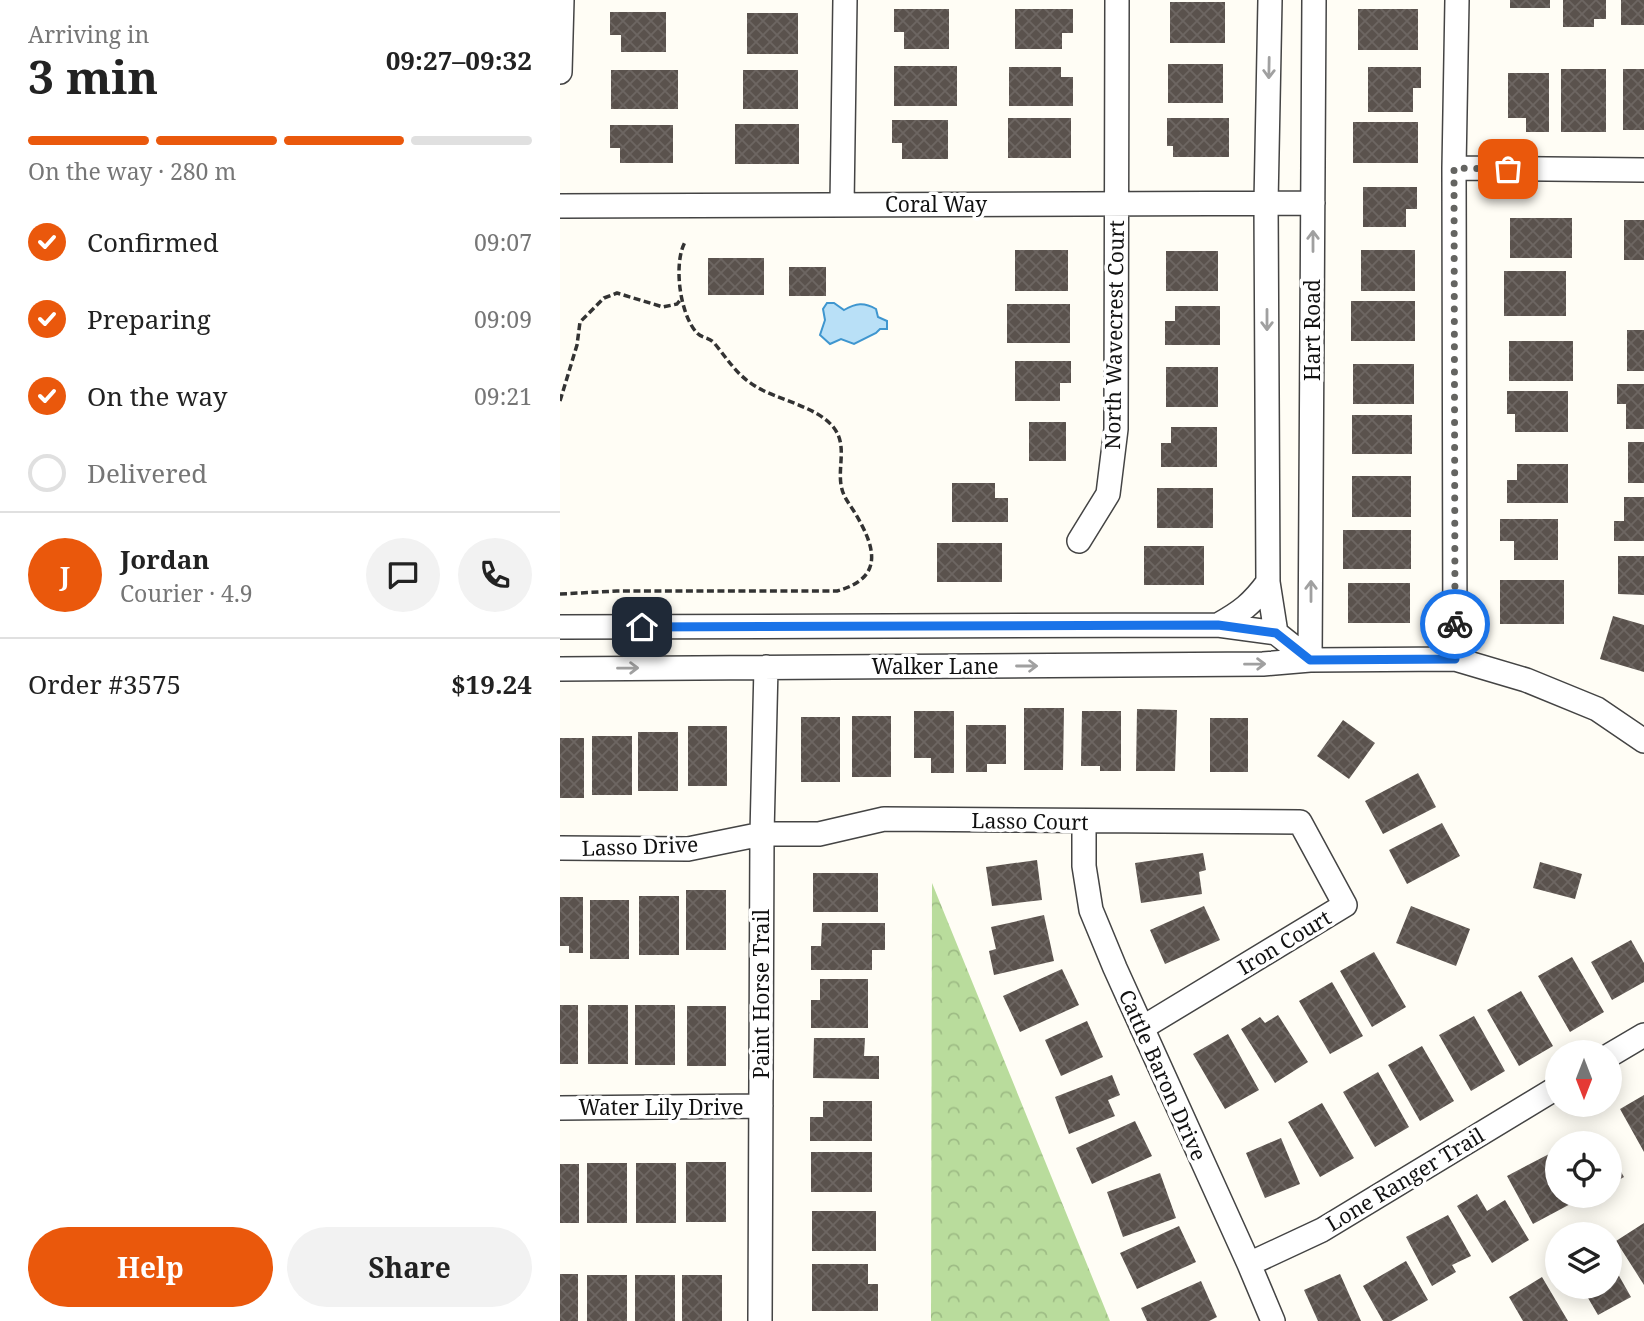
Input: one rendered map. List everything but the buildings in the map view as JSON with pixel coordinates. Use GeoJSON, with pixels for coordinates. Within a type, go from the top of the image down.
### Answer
{"type":"FeatureCollection","features":[{"type":"Feature","properties":{"kind":"street"},"geometry":{"type":"LineString","coordinates":[[560,72],[562,0]]}},
{"type":"Feature","properties":{"kind":"street"},"geometry":{"type":"LineString","coordinates":[[842,205],[845,0]]}},
{"type":"Feature","properties":{"kind":"street","name":"North Wavecrest Court"},"geometry":{"type":"LineString","coordinates":[[1079,541],[1108,494],[1116,429],[1117,0]]}},
{"type":"Feature","properties":{"kind":"street"},"geometry":{"type":"LineString","coordinates":[[1270,0],[1266,203],[1268,582],[1276,633],[1310,660]]}},
{"type":"Feature","properties":{"kind":"street","name":"Hart Road"},"geometry":{"type":"LineString","coordinates":[[1310,660],[1314,0]]}},
{"type":"Feature","properties":{"kind":"street"},"geometry":{"type":"LineString","coordinates":[[1455,659],[1454,168],[1457,0]]}},
{"type":"Feature","properties":{"kind":"street"},"geometry":{"type":"LineString","coordinates":[[1454,168],[1644,170]]}},
{"type":"Feature","properties":{"kind":"street","name":"Coral Way"},"geometry":{"type":"LineString","coordinates":[[560,206],[1313,203]]}},
{"type":"Feature","properties":{"kind":"street"},"geometry":{"type":"LineString","coordinates":[[1218,625],[1254,602],[1268,582]]}},
{"type":"Feature","properties":{"kind":"street","name":"Walker Lane"},"geometry":{"type":"LineString","coordinates":[[560,627],[1218,625],[1276,633]]}},
{"type":"Feature","properties":{"kind":"street","name":"Walker Lane"},"geometry":{"type":"LineString","coordinates":[[560,669],[1263,664],[1310,660],[1455,659],[1526,680],[1597,709],[1644,741]]}},
{"type":"Feature","properties":{"kind":"street","name":"Paint Horse Trail"},"geometry":{"type":"LineString","coordinates":[[760,1321],[762,834],[766,667]]}},
{"type":"Feature","properties":{"kind":"street","name":"Lasso Court"},"geometry":{"type":"LineString","coordinates":[[762,834],[819,834],[884,819],[1300,822]]}},
{"type":"Feature","properties":{"kind":"street","name":"Cattle Baron Drive"},"geometry":{"type":"LineString","coordinates":[[1083,822],[1083,866],[1091,910],[1273,1321]]}},
{"type":"Feature","properties":{"kind":"street","name":"Iron Court"},"geometry":{"type":"LineString","coordinates":[[1142,1028],[1345,905],[1300,822]]}},
{"type":"Feature","properties":{"kind":"street","name":"Lasso Drive"},"geometry":{"type":"LineString","coordinates":[[560,848],[688,849],[762,834]]}},
{"type":"Feature","properties":{"kind":"street"},"geometry":{"type":"LineString","coordinates":[[1622,1048],[1644,1034]]}},
{"type":"Feature","properties":{"kind":"street","name":"Lone Ranger Trail"},"geometry":{"type":"LineString","coordinates":[[1249,1264],[1322,1230],[1545,1095]]}},
{"type":"Feature","properties":{"kind":"street","name":"Water Lily Drive"},"geometry":{"type":"LineString","coordinates":[[560,1108],[761,1107]]}},
{"type":"Feature","properties":{"kind":"path"},"geometry":{"type":"LineString","coordinates":[[560,594],[617,591],[838,591],[865,579],[872,567],[870,548],[863,528],[844,499],[840,483],[841,441],[835,429],[813,413],[757,388],[738,374],[712,340],[699,336],[681,299],[680,257],[685,243]]}},
{"type":"Feature","properties":{"kind":"path"},"geometry":{"type":"LineString","coordinates":[[560,401],[577,345],[580,322],[592,308],[604,298],[617,293],[663,307],[677,304],[681,299]]}},
{"type":"Feature","properties":{"kind":"green space"},"geometry":{"type":"Polygon","coordinates":[[[932,883],[1110,1321],[931,1321],[932,883]]]}},
{"type":"Feature","properties":{"kind":"water"},"geometry":{"type":"Polygon","coordinates":[[[827,303],[834,303],[844,310],[860,304],[868,305],[876,309],[878,317],[887,321],[887,329],[880,329],[854,344],[841,339],[830,344],[820,335],[825,320],[823,309],[827,303]]]}},
{"type":"Feature","properties":{"kind":"way so far"},"geometry":{"type":"LineString","coordinates":[[1455,624],[1454,168],[1508,169]]}},
{"type":"Feature","properties":{"kind":"route"},"geometry":{"type":"LineString","coordinates":[[642,627],[1218,625],[1276,633],[1310,660],[1455,659],[1455,624]]}}]}
